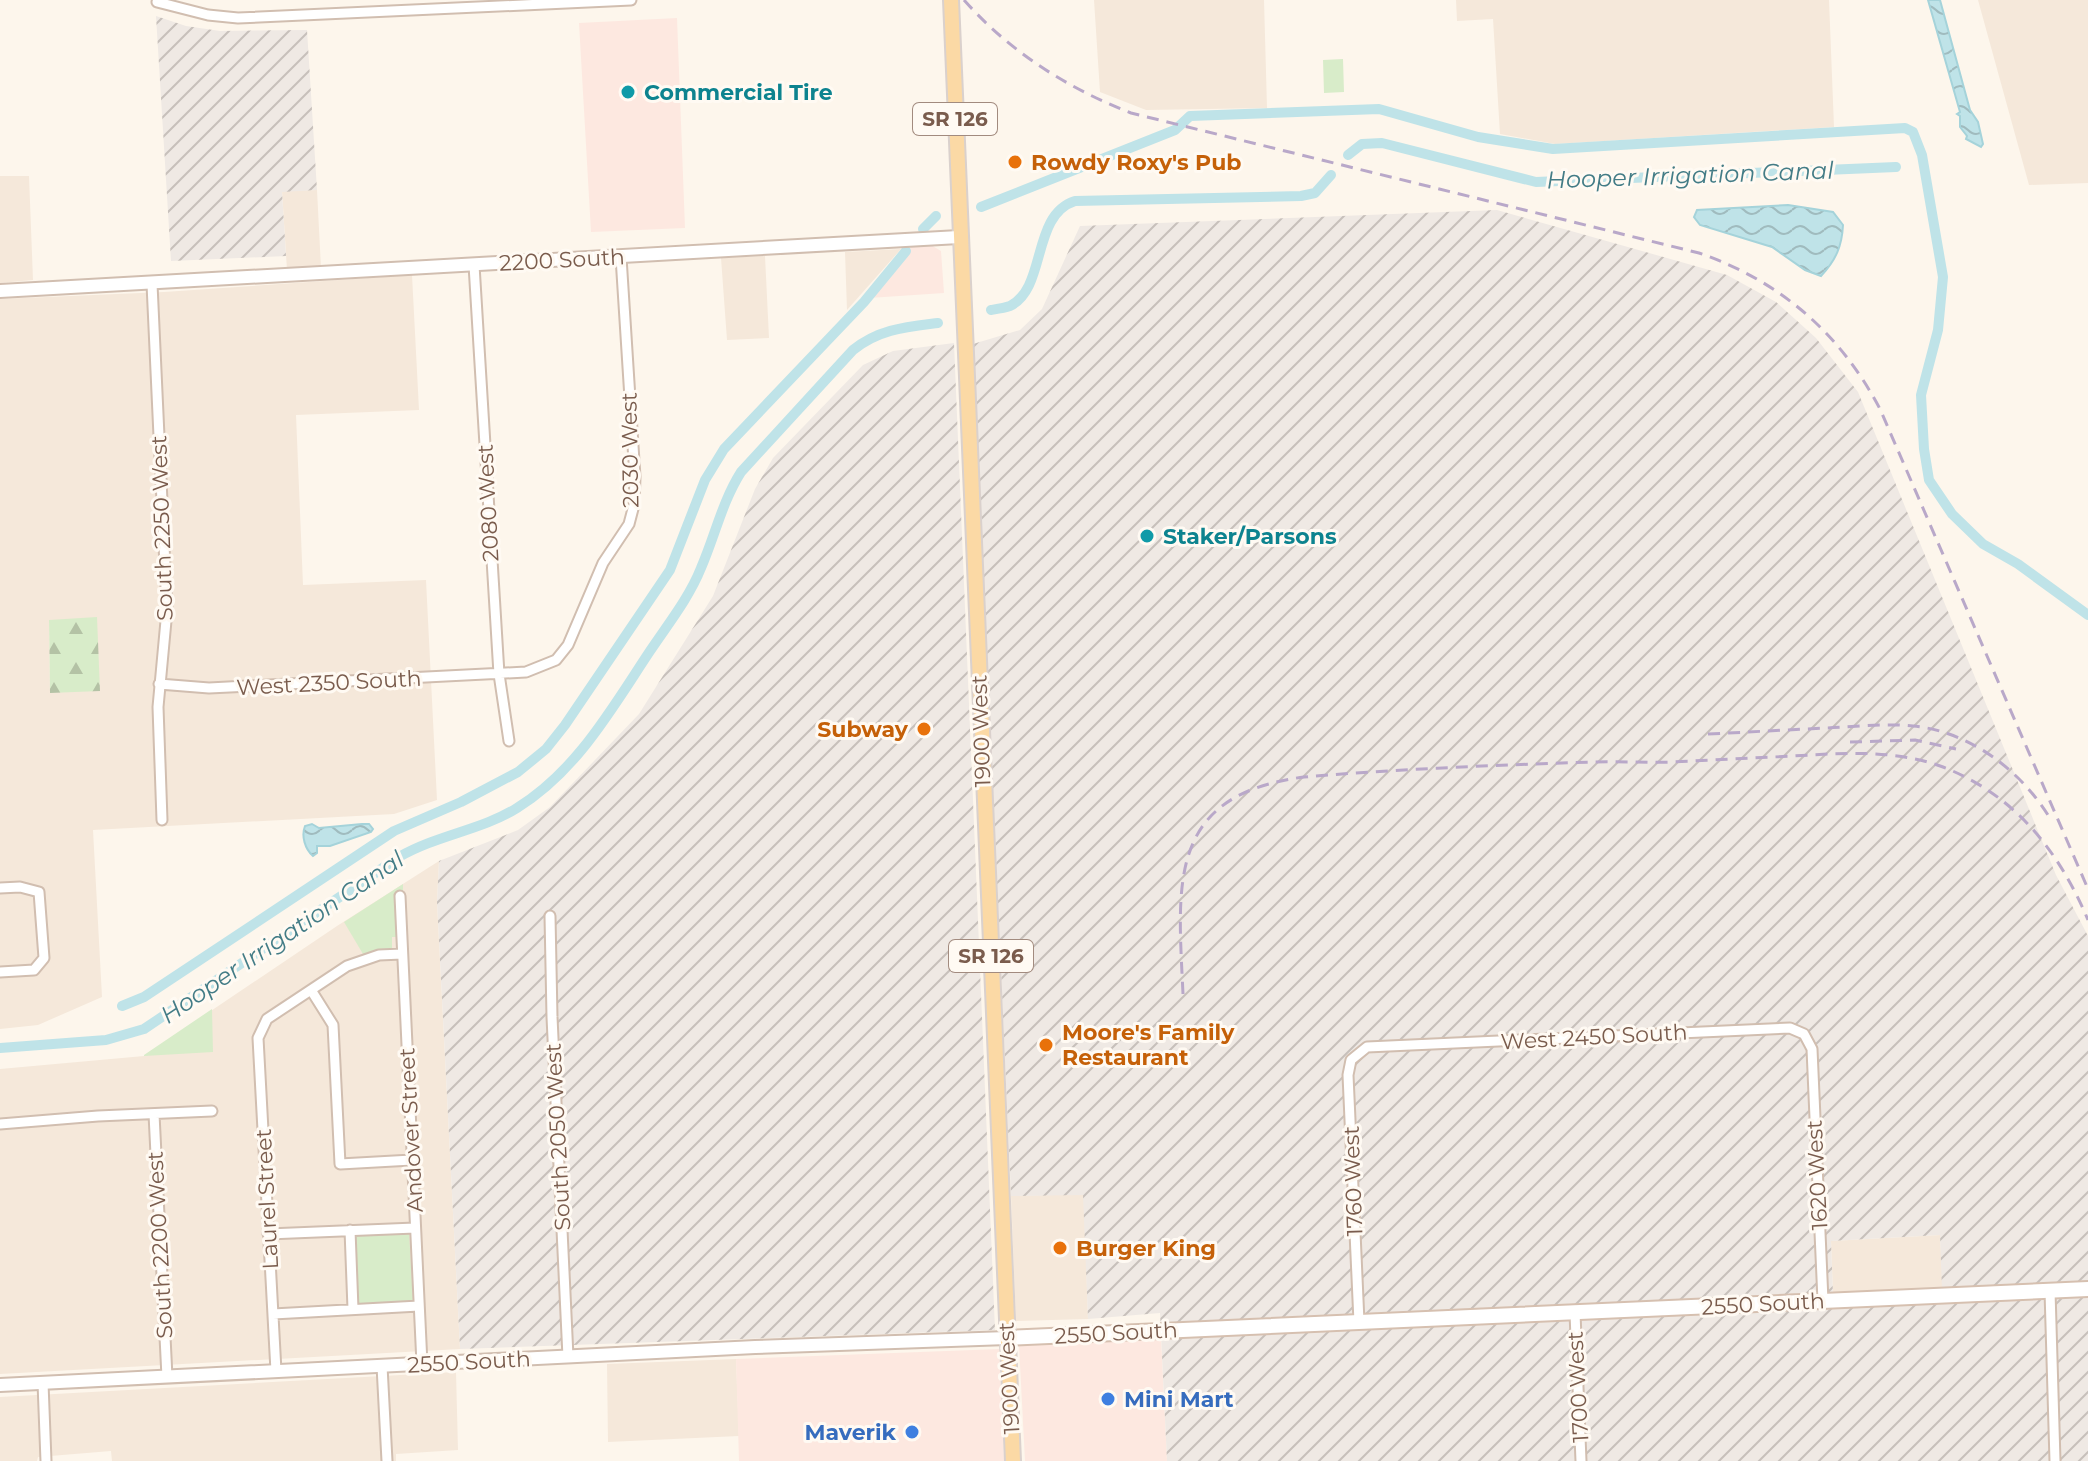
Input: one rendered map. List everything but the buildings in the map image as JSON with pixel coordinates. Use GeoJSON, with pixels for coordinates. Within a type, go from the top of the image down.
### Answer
{"type":"FeatureCollection","features":[{"type":"Feature","properties":{"kind":"main road","name":"1900 West"},"geometry":{"type":"LineString","coordinates":[[951,0],[1013,1461]]}},
{"type":"Feature","properties":{"kind":"main road","name":"2550 South"},"geometry":{"type":"LineString","coordinates":[[1007,1338],[2088,1289]]}},
{"type":"Feature","properties":{"kind":"street"},"geometry":{"type":"LineString","coordinates":[[157,2],[208,15],[238,18],[631,0]]}},
{"type":"Feature","properties":{"kind":"street","name":"2200 South"},"geometry":{"type":"LineString","coordinates":[[0,291],[959,237]]}},
{"type":"Feature","properties":{"kind":"street","name":"2030 West"},"geometry":{"type":"LineString","coordinates":[[499,674],[526,672],[556,660],[568,645],[603,563],[629,524],[634,505],[635,477],[621,257]]}},
{"type":"Feature","properties":{"kind":"street","name":"2080 West"},"geometry":{"type":"LineString","coordinates":[[474,265],[499,674],[509,741]]}},
{"type":"Feature","properties":{"kind":"street","name":"South 2250 West"},"geometry":{"type":"LineString","coordinates":[[158,283],[167,610],[158,707],[162,820]]}},
{"type":"Feature","properties":{"kind":"street","name":"West 2350 South"},"geometry":{"type":"LineString","coordinates":[[159,684],[209,688],[499,674]]}},
{"type":"Feature","properties":{"kind":"street"},"geometry":{"type":"LineString","coordinates":[[0,888],[20,887],[39,892],[44,958],[34,970],[0,972]]}},
{"type":"Feature","properties":{"kind":"street","name":"Andover Street"},"geometry":{"type":"LineString","coordinates":[[400,896],[422,1364]]}},
{"type":"Feature","properties":{"kind":"street","name":"South 2050 West"},"geometry":{"type":"LineString","coordinates":[[550,916],[568,1357]]}},
{"type":"Feature","properties":{"kind":"street"},"geometry":{"type":"LineString","coordinates":[[402,954],[363,959],[311,990],[333,1025],[340,1164],[412,1160]]}},
{"type":"Feature","properties":{"kind":"street","name":"Laurel Street"},"geometry":{"type":"LineString","coordinates":[[276,1371],[258,1038],[267,1019],[311,990]]}},
{"type":"Feature","properties":{"kind":"street","name":"West 2450 South"},"geometry":{"type":"LineString","coordinates":[[1367,1047],[1790,1028],[1804,1034],[1812,1049]]}},
{"type":"Feature","properties":{"kind":"street","name":"1760 West"},"geometry":{"type":"LineString","coordinates":[[1359,1322],[1348,1075],[1351,1060],[1367,1047]]}},
{"type":"Feature","properties":{"kind":"street","name":"1620 West"},"geometry":{"type":"LineString","coordinates":[[1812,1049],[1823,1301]]}},
{"type":"Feature","properties":{"kind":"street"},"geometry":{"type":"LineString","coordinates":[[0,1124],[212,1111]]}},
{"type":"Feature","properties":{"kind":"street","name":"South 2200 West"},"geometry":{"type":"LineString","coordinates":[[154,1114],[167,1377]]}},
{"type":"Feature","properties":{"kind":"street"},"geometry":{"type":"LineString","coordinates":[[268,1234],[415,1228]]}},
{"type":"Feature","properties":{"kind":"street"},"geometry":{"type":"LineString","coordinates":[[350,1230],[353,1309]]}},
{"type":"Feature","properties":{"kind":"street"},"geometry":{"type":"LineString","coordinates":[[2050,1291],[2055,1461]]}},
{"type":"Feature","properties":{"kind":"street"},"geometry":{"type":"LineString","coordinates":[[273,1314],[419,1306]]}},
{"type":"Feature","properties":{"kind":"street","name":"1700 West"},"geometry":{"type":"LineString","coordinates":[[1575,1313],[1581,1461]]}},
{"type":"Feature","properties":{"kind":"street","name":"2550 South"},"geometry":{"type":"LineString","coordinates":[[0,1385],[1007,1338]]}},
{"type":"Feature","properties":{"kind":"street"},"geometry":{"type":"LineString","coordinates":[[382,1366],[387,1461]]}},
{"type":"Feature","properties":{"kind":"street"},"geometry":{"type":"LineString","coordinates":[[43,1383],[46,1461]]}},
{"type":"Feature","properties":{"kind":"shaded area"},"geometry":{"type":"Polygon","coordinates":[[[1094,0],[1264,0],[1267,108],[1146,110],[1100,92],[1094,0]]]}},
{"type":"Feature","properties":{"kind":"shaded area"},"geometry":{"type":"Polygon","coordinates":[[[1456,0],[1829,0],[1834,127],[1555,144],[1500,134],[1493,19],[1457,21],[1456,0]]]}},
{"type":"Feature","properties":{"kind":"shaded area"},"geometry":{"type":"Polygon","coordinates":[[[1978,0],[2088,0],[2088,183],[2029,185],[1978,0]]]}},
{"type":"Feature","properties":{"kind":"shaded area"},"geometry":{"type":"Polygon","coordinates":[[[156,16],[186,26],[220,31],[307,30],[317,190],[282,192],[286,256],[171,261],[156,16]]]}},
{"type":"Feature","properties":{"kind":"shaded area"},"geometry":{"type":"Polygon","coordinates":[[[677,18],[685,228],[591,232],[579,23],[677,18]]]}},
{"type":"Feature","properties":{"kind":"shaded area"},"geometry":{"type":"Polygon","coordinates":[[[0,176],[29,176],[33,280],[0,283],[0,176]]]}},
{"type":"Feature","properties":{"kind":"shaded area"},"geometry":{"type":"Polygon","coordinates":[[[317,190],[321,268],[287,270],[282,191],[317,190]]]}},
{"type":"Feature","properties":{"kind":"shaded area"},"geometry":{"type":"Polygon","coordinates":[[[1497,210],[1727,275],[1776,302],[1816,338],[1858,392],[2056,875],[2088,936],[2088,1461],[1167,1461],[1160,1313],[1088,1319],[1083,1195],[1011,1196],[973,344],[1020,330],[1042,309],[1080,226],[1497,210]],[[1940,1235],[1831,1241],[1833,1295],[1942,1290],[1940,1235]]]}},
{"type":"Feature","properties":{"kind":"shaded area"},"geometry":{"type":"Polygon","coordinates":[[[931,245],[941,251],[944,293],[869,298],[912,246],[931,245]]]}},
{"type":"Feature","properties":{"kind":"shaded area"},"geometry":{"type":"Polygon","coordinates":[[[901,249],[847,310],[845,252],[901,249]]]}},
{"type":"Feature","properties":{"kind":"shaded area"},"geometry":{"type":"Polygon","coordinates":[[[765,256],[769,338],[727,340],[721,258],[765,256]]]}},
{"type":"Feature","properties":{"kind":"shaded area"},"geometry":{"type":"Polygon","coordinates":[[[412,275],[419,410],[296,415],[303,585],[426,580],[437,800],[394,814],[93,830],[102,997],[38,1025],[0,1029],[0,299],[164,292],[412,275]],[[49,620],[50,692],[100,690],[49,620]]]}},
{"type":"Feature","properties":{"kind":"shaded area"},"geometry":{"type":"Polygon","coordinates":[[[954,343],[995,1330],[460,1349],[437,902],[439,861],[518,830],[550,807],[639,714],[713,596],[755,489],[773,458],[863,365],[893,351],[954,343]]]}},
{"type":"Feature","properties":{"kind":"shaded area"},"geometry":{"type":"Polygon","coordinates":[[[439,861],[437,902],[460,1349],[0,1374],[0,1069],[144,1056],[439,861]]]}},
{"type":"Feature","properties":{"kind":"shaded area"},"geometry":{"type":"Polygon","coordinates":[[[1084,1194],[1088,1319],[1016,1321],[1011,1196],[1084,1194]]]}},
{"type":"Feature","properties":{"kind":"shaded area"},"geometry":{"type":"Polygon","coordinates":[[[1940,1235],[1943,1290],[1833,1295],[1831,1241],[1940,1235]]]}},
{"type":"Feature","properties":{"kind":"shaded area"},"geometry":{"type":"Polygon","coordinates":[[[1161,1338],[1167,1461],[1025,1461],[1019,1345],[1161,1338]]]}},
{"type":"Feature","properties":{"kind":"shaded area"},"geometry":{"type":"Polygon","coordinates":[[[999,1349],[1004,1461],[739,1461],[736,1359],[999,1349]]]}},
{"type":"Feature","properties":{"kind":"shaded area"},"geometry":{"type":"Polygon","coordinates":[[[736,1359],[739,1436],[608,1442],[607,1364],[736,1359]]]}},
{"type":"Feature","properties":{"kind":"shaded area"},"geometry":{"type":"Polygon","coordinates":[[[456,1372],[458,1450],[396,1454],[396,1461],[112,1461],[111,1451],[38,1457],[37,1461],[0,1461],[0,1397],[456,1372]]]}},
{"type":"Feature","properties":{"kind":"green space"},"geometry":{"type":"Polygon","coordinates":[[[1343,59],[1344,92],[1324,93],[1323,60],[1343,59]]]}},
{"type":"Feature","properties":{"kind":"green space"},"geometry":{"type":"Polygon","coordinates":[[[97,617],[100,691],[50,693],[49,620],[97,617]]]}},
{"type":"Feature","properties":{"kind":"green space"},"geometry":{"type":"Polygon","coordinates":[[[403,884],[403,892],[396,893],[395,897],[397,937],[392,937],[392,949],[363,954],[344,922],[403,884]]]}},
{"type":"Feature","properties":{"kind":"green space"},"geometry":{"type":"Polygon","coordinates":[[[212,1009],[213,1052],[144,1056],[144,1055],[212,1009]]]}},
{"type":"Feature","properties":{"kind":"green space"},"geometry":{"type":"Polygon","coordinates":[[[409,1231],[413,1302],[356,1305],[352,1234],[409,1231]]]}},
{"type":"Feature","properties":{"kind":"water"},"geometry":{"type":"Polygon","coordinates":[[[1928,0],[1940,0],[1970,110],[1978,122],[1981,147],[1966,139],[1960,127],[1960,116],[1957,114],[1960,112],[1928,0]]]}},
{"type":"Feature","properties":{"kind":"water"},"geometry":{"type":"Polygon","coordinates":[[[1788,205],[1833,212],[1843,225],[1837,252],[1821,276],[1805,270],[1772,247],[1700,225],[1694,217],[1697,210],[1788,205]]]}},
{"type":"Feature","properties":{"kind":"water"},"geometry":{"type":"Polygon","coordinates":[[[312,824],[319,828],[369,824],[373,829],[330,846],[317,846],[317,853],[313,856],[303,834],[305,826],[312,824]]]}},
{"type":"Feature","properties":{"kind":"waterway"},"geometry":{"type":"LineString","coordinates":[[981,207],[1175,130],[1190,116],[1379,109],[1478,137],[1553,149],[1905,128],[1913,132],[1922,155],[1943,277],[1938,330],[1921,395],[1929,480],[1952,514],[1983,544],[2018,564],[2088,615]]}},
{"type":"Feature","properties":{"kind":"waterway","name":"Hooper Irrigation Canal"},"geometry":{"type":"LineString","coordinates":[[1348,155],[1362,144],[1382,143],[1536,182],[1896,167]]}},
{"type":"Feature","properties":{"kind":"waterway","name":"Hooper Irrigation Canal"},"geometry":{"type":"LineString","coordinates":[[991,310],[1010,306],[1022,297],[1030,284],[1051,221],[1061,209],[1075,201],[1301,196],[1315,193],[1331,175]]}},
{"type":"Feature","properties":{"kind":"waterway"},"geometry":{"type":"LineString","coordinates":[[923,229],[936,216]]}},
{"type":"Feature","properties":{"kind":"waterway"},"geometry":{"type":"LineString","coordinates":[[122,1006],[144,997],[394,831],[461,802],[518,772],[546,749],[670,570],[705,480],[724,449],[864,302],[906,251]]}},
{"type":"Feature","properties":{"kind":"waterway","name":"Hooper Irrigation Canal"},"geometry":{"type":"LineString","coordinates":[[0,1048],[106,1040],[144,1029],[399,857],[503,816],[538,793],[558,776],[592,737],[684,600],[701,568],[741,472],[853,350],[883,333],[938,323]]}},
{"type":"Feature","properties":{"kind":"railway"},"geometry":{"type":"LineString","coordinates":[[964,0],[1000,36],[1041,67],[1084,92],[1131,113],[1699,253],[1756,278],[1805,313],[1846,356],[1880,409],[2088,889]]}},
{"type":"Feature","properties":{"kind":"railway"},"geometry":{"type":"LineString","coordinates":[[1708,734],[1880,725],[1933,729],[1972,744],[1990,755],[2022,782],[2048,815]]}},
{"type":"Feature","properties":{"kind":"railway"},"geometry":{"type":"LineString","coordinates":[[1850,742],[1915,740],[1956,749]]}},
{"type":"Feature","properties":{"kind":"railway"},"geometry":{"type":"LineString","coordinates":[[1183,994],[1180,916],[1183,882],[1190,851],[1204,825],[1226,803],[1259,787],[1304,777],[1485,766],[1673,762],[1831,754],[1906,757],[1943,767],[1969,779],[2013,810],[2048,849],[2088,920]]}},
{"type":"Feature","properties":{"kind":"place","name":"Commercial Tire"},"geometry":{"type":"Point","coordinates":[628,92]}},
{"type":"Feature","properties":{"kind":"place","name":"Rowdy Roxy's Pub"},"geometry":{"type":"Point","coordinates":[1015,162]}},
{"type":"Feature","properties":{"kind":"place","name":"Staker/Parsons"},"geometry":{"type":"Point","coordinates":[1147,536]}},
{"type":"Feature","properties":{"kind":"place","name":"Subway"},"geometry":{"type":"Point","coordinates":[924,729]}},
{"type":"Feature","properties":{"kind":"place","name":"Moore's Family Restaurant"},"geometry":{"type":"Point","coordinates":[1046,1045]}},
{"type":"Feature","properties":{"kind":"place","name":"Burger King"},"geometry":{"type":"Point","coordinates":[1060,1248]}},
{"type":"Feature","properties":{"kind":"place","name":"Mini Mart"},"geometry":{"type":"Point","coordinates":[1108,1399]}},
{"type":"Feature","properties":{"kind":"place","name":"Maverik"},"geometry":{"type":"Point","coordinates":[912,1432]}}]}
